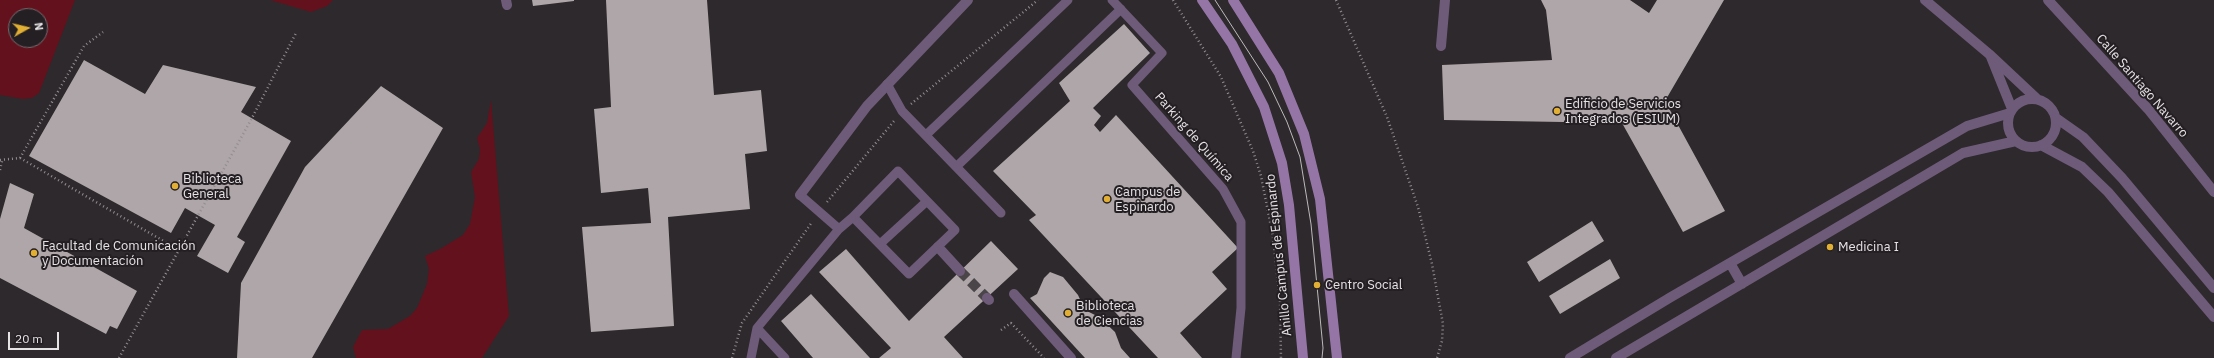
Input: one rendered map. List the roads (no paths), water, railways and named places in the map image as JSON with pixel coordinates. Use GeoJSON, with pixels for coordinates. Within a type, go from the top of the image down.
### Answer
{"type":"FeatureCollection","features":[{"type":"Feature","properties":{"kind":"main road","name":"Anillo Campus de Espinardo"},"geometry":{"type":"LineString","coordinates":[[1202,0],[1232,44],[1264,107],[1282,163],[1289,205],[1303,358]]}},
{"type":"Feature","properties":{"kind":"main road"},"geometry":{"type":"LineString","coordinates":[[1233,0],[1279,73],[1304,134],[1320,199],[1336,358]]}},
{"type":"Feature","properties":{"kind":"street"},"geometry":{"type":"LineString","coordinates":[[800,195],[841,138],[887,84],[968,0]]}},
{"type":"Feature","properties":{"kind":"street"},"geometry":{"type":"LineString","coordinates":[[1441,46],[1445,0]]}},
{"type":"Feature","properties":{"kind":"street"},"geometry":{"type":"LineString","coordinates":[[1925,0],[1989,54],[2037,99],[2049,106],[2056,118],[2083,137],[2122,178],[2214,288]]}},
{"type":"Feature","properties":{"kind":"street","name":"Calle Santiago Navarro"},"geometry":{"type":"LineString","coordinates":[[2051,2],[2148,109],[2214,192]]}},
{"type":"Feature","properties":{"kind":"street"},"geometry":{"type":"LineString","coordinates":[[1989,54],[2011,111],[2008,128],[2016,141]]}},
{"type":"Feature","properties":{"kind":"street"},"geometry":{"type":"LineString","coordinates":[[1570,358],[1730,263],[1967,126],[2011,111],[2023,100],[2037,99]]}},
{"type":"Feature","properties":{"kind":"street"},"geometry":{"type":"LineString","coordinates":[[1616,358],[1963,153],[2016,141],[2028,146],[2041,145],[2050,139],[2055,129],[2056,118]]}},
{"type":"Feature","properties":{"kind":"street"},"geometry":{"type":"LineString","coordinates":[[2041,145],[2082,167],[2108,192],[2214,317]]}},
{"type":"Feature","properties":{"kind":"street"},"geometry":{"type":"LineString","coordinates":[[938,247],[960,271]]}},
{"type":"Feature","properties":{"kind":"street"},"geometry":{"type":"LineString","coordinates":[[1730,263],[1742,284]]}},
{"type":"Feature","properties":{"kind":"street"},"geometry":{"type":"LineString","coordinates":[[1014,294],[1071,358]]}},
{"type":"Feature","properties":{"kind":"lane"},"geometry":{"type":"LineString","coordinates":[[926,136],[1068,0]]}},
{"type":"Feature","properties":{"kind":"lane","name":"Parking de Química"},"geometry":{"type":"LineString","coordinates":[[1112,0],[1162,53],[1132,85],[1223,189],[1241,222],[1241,308],[1236,358]]}},
{"type":"Feature","properties":{"kind":"lane"},"geometry":{"type":"LineString","coordinates":[[956,167],[1121,9]]}},
{"type":"Feature","properties":{"kind":"lane"},"geometry":{"type":"LineString","coordinates":[[887,84],[902,111],[1001,213]]}},
{"type":"Feature","properties":{"kind":"lane"},"geometry":{"type":"LineString","coordinates":[[751,358],[757,328],[839,229],[853,217],[898,171],[926,202],[955,230],[909,274],[853,217]]}},
{"type":"Feature","properties":{"kind":"lane"},"geometry":{"type":"LineString","coordinates":[[800,195],[839,229]]}},
{"type":"Feature","properties":{"kind":"lane"},"geometry":{"type":"LineString","coordinates":[[880,244],[926,202]]}},
{"type":"Feature","properties":{"kind":"lane"},"geometry":{"type":"LineString","coordinates":[[757,328],[785,358]]}},
{"type":"Feature","properties":{"kind":"tunnel"},"geometry":{"type":"LineString","coordinates":[[960,271],[987,298]]}},
{"type":"Feature","properties":{"kind":"tram line"},"geometry":{"type":"LineString","coordinates":[[1215,0],[1268,82],[1287,122],[1300,157],[1311,224],[1323,348],[1322,358]]}},
{"type":"Feature","properties":{"kind":"place","name":"Edificio de Servicios Integrados (ESIUM)"},"geometry":{"type":"Point","coordinates":[1557,111]}},
{"type":"Feature","properties":{"kind":"place","name":"Biblioteca General"},"geometry":{"type":"Point","coordinates":[175,186]}},
{"type":"Feature","properties":{"kind":"place","name":"Campus de Espinardo"},"geometry":{"type":"Point","coordinates":[1107,199]}},
{"type":"Feature","properties":{"kind":"place","name":"Medicina I"},"geometry":{"type":"Point","coordinates":[1830,247]}},
{"type":"Feature","properties":{"kind":"place","name":"Facultad de Comunicación y Documentación"},"geometry":{"type":"Point","coordinates":[34,253]}},
{"type":"Feature","properties":{"kind":"place","name":"Centro Social"},"geometry":{"type":"Point","coordinates":[1317,285]}},
{"type":"Feature","properties":{"kind":"place","name":"Biblioteca de Ciencias"},"geometry":{"type":"Point","coordinates":[1068,313]}}]}
